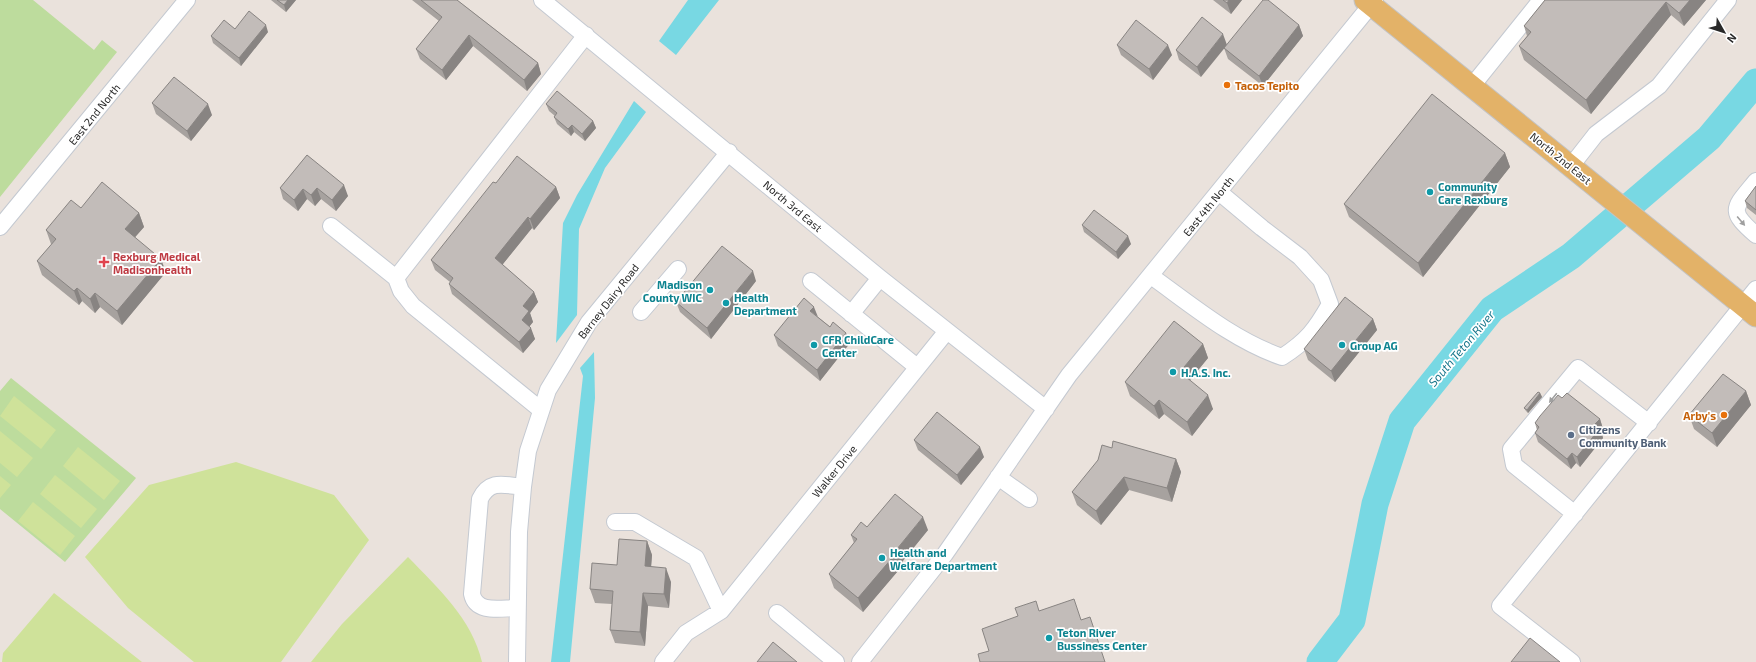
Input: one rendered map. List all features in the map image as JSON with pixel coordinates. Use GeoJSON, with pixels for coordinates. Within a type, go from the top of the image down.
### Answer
{"type":"FeatureCollection","features":[{"type":"Feature","properties":{"kind":"main road","name":"North 2nd East"},"geometry":{"type":"LineString","coordinates":[[1371,2],[1570,166],[1750,311]]}},
{"type":"Feature","properties":{"kind":"street","name":"East 2nd North"},"geometry":{"type":"LineString","coordinates":[[0,227],[187,0]]}},
{"type":"Feature","properties":{"kind":"street","name":"North 3rd East"},"geometry":{"type":"LineString","coordinates":[[542,0],[729,152],[880,278],[1046,409]]}},
{"type":"Feature","properties":{"kind":"street"},"geometry":{"type":"LineString","coordinates":[[1472,86],[1541,0]]}},
{"type":"Feature","properties":{"kind":"street"},"geometry":{"type":"LineString","coordinates":[[1570,166],[1596,134],[1659,86],[1728,0]]}},
{"type":"Feature","properties":{"kind":"street","name":"East 4th North"},"geometry":{"type":"LineString","coordinates":[[860,662],[945,554],[1069,375],[1151,276],[1371,2]]}},
{"type":"Feature","properties":{"kind":"street"},"geometry":{"type":"LineString","coordinates":[[396,278],[586,36]]}},
{"type":"Feature","properties":{"kind":"street","name":"Barney Dairy Road"},"geometry":{"type":"LineString","coordinates":[[517,662],[516,608],[519,532],[523,487],[528,451],[548,390],[563,362],[589,322],[729,152]]}},
{"type":"Feature","properties":{"kind":"street"},"geometry":{"type":"LineString","coordinates":[[1756,181],[1739,201],[1736,208],[1736,214],[1740,221],[1756,235]]}},
{"type":"Feature","properties":{"kind":"street"},"geometry":{"type":"LineString","coordinates":[[1151,276],[1235,336],[1260,349],[1282,357],[1302,344],[1320,322],[1330,304],[1320,280],[1300,257],[1219,192]]}},
{"type":"Feature","properties":{"kind":"street"},"geometry":{"type":"LineString","coordinates":[[331,226],[396,278],[401,291],[413,306],[541,410]]}},
{"type":"Feature","properties":{"kind":"street"},"geometry":{"type":"LineString","coordinates":[[641,312],[678,269]]}},
{"type":"Feature","properties":{"kind":"street"},"geometry":{"type":"LineString","coordinates":[[851,314],[880,278]]}},
{"type":"Feature","properties":{"kind":"street"},"geometry":{"type":"LineString","coordinates":[[811,282],[917,367]]}},
{"type":"Feature","properties":{"kind":"street"},"geometry":{"type":"LineString","coordinates":[[1572,662],[1500,606],[1649,423],[1750,311],[1756,290]]}},
{"type":"Feature","properties":{"kind":"street","name":"Walker Drive"},"geometry":{"type":"LineString","coordinates":[[663,662],[686,633],[721,611],[947,331]]}},
{"type":"Feature","properties":{"kind":"street"},"geometry":{"type":"LineString","coordinates":[[1575,514],[1514,465],[1511,449],[1578,368],[1649,423]]}},
{"type":"Feature","properties":{"kind":"street"},"geometry":{"type":"LineString","coordinates":[[998,477],[1029,499]]}},
{"type":"Feature","properties":{"kind":"street"},"geometry":{"type":"LineString","coordinates":[[516,608],[487,609],[481,607],[473,599],[472,594],[480,499],[483,492],[491,486],[497,484],[523,487]]}},
{"type":"Feature","properties":{"kind":"street"},"geometry":{"type":"LineString","coordinates":[[614,522],[635,522],[696,558],[721,611]]}},
{"type":"Feature","properties":{"kind":"street"},"geometry":{"type":"LineString","coordinates":[[777,613],[836,662]]}},
{"type":"Feature","properties":{"kind":"green space"},"geometry":{"type":"Polygon","coordinates":[[[0,0],[33,0],[94,50],[102,40],[117,52],[0,197],[0,0]]]}},
{"type":"Feature","properties":{"kind":"green space"},"geometry":{"type":"Polygon","coordinates":[[[11,378],[136,478],[65,562],[0,509],[0,391],[11,378]]]}},
{"type":"Feature","properties":{"kind":"green space"},"geometry":{"type":"Polygon","coordinates":[[[14,396],[56,430],[41,449],[0,416],[14,396]]]}},
{"type":"Feature","properties":{"kind":"green space"},"geometry":{"type":"Polygon","coordinates":[[[0,431],[33,458],[17,477],[0,463],[0,431]]]}},
{"type":"Feature","properties":{"kind":"green space"},"geometry":{"type":"Polygon","coordinates":[[[78,447],[120,481],[104,500],[63,466],[78,447]]]}},
{"type":"Feature","properties":{"kind":"green space"},"geometry":{"type":"Polygon","coordinates":[[[236,462],[334,495],[369,540],[281,662],[194,662],[128,608],[85,557],[149,485],[236,462]]]}},
{"type":"Feature","properties":{"kind":"green space"},"geometry":{"type":"Polygon","coordinates":[[[55,475],[97,509],[81,528],[40,494],[55,475]]]}},
{"type":"Feature","properties":{"kind":"green space"},"geometry":{"type":"Polygon","coordinates":[[[0,476],[11,485],[0,498],[0,476]]]}},
{"type":"Feature","properties":{"kind":"green space"},"geometry":{"type":"Polygon","coordinates":[[[33,502],[75,536],[60,555],[18,521],[33,502]]]}},
{"type":"Feature","properties":{"kind":"green space"},"geometry":{"type":"Polygon","coordinates":[[[408,557],[442,593],[462,618],[477,646],[482,662],[311,662],[342,624],[408,557]]]}},
{"type":"Feature","properties":{"kind":"green space"},"geometry":{"type":"Polygon","coordinates":[[[54,593],[142,662],[2,662],[3,653],[54,593]]]}},
{"type":"Feature","properties":{"kind":"water"},"geometry":{"type":"Polygon","coordinates":[[[688,0],[719,0],[676,55],[659,41],[688,0]]]}},
{"type":"Feature","properties":{"kind":"water"},"geometry":{"type":"Polygon","coordinates":[[[634,101],[646,112],[605,168],[579,229],[577,315],[556,343],[563,223],[577,195],[634,101]]]}},
{"type":"Feature","properties":{"kind":"water"},"geometry":{"type":"Polygon","coordinates":[[[594,352],[595,398],[570,662],[551,662],[583,376],[580,368],[594,352]]]}},
{"type":"Feature","properties":{"kind":"building"},"geometry":{"type":"Polygon","coordinates":[[[277,0],[288,0],[284,5],[277,0]]]}},
{"type":"Feature","properties":{"kind":"building"},"geometry":{"type":"Polygon","coordinates":[[[421,0],[457,0],[538,63],[524,80],[469,35],[442,70],[416,49],[442,17],[421,0]]]}},
{"type":"Feature","properties":{"kind":"building"},"geometry":{"type":"Polygon","coordinates":[[[1263,0],[1268,0],[1299,25],[1259,76],[1224,48],[1263,0]]]}},
{"type":"Feature","properties":{"kind":"building"},"geometry":{"type":"Polygon","coordinates":[[[1545,0],[1690,0],[1679,13],[1666,2],[1586,100],[1519,46],[1531,32],[1524,26],[1545,0]]]}},
{"type":"Feature","properties":{"kind":"building"},"geometry":{"type":"Polygon","coordinates":[[[249,11],[266,25],[239,58],[211,36],[224,20],[235,29],[249,11]]]}},
{"type":"Feature","properties":{"kind":"building"},"geometry":{"type":"Polygon","coordinates":[[[1202,17],[1223,34],[1197,67],[1176,50],[1202,17]]]}},
{"type":"Feature","properties":{"kind":"building"},"geometry":{"type":"Polygon","coordinates":[[[1136,20],[1168,45],[1149,69],[1117,45],[1136,20]]]}},
{"type":"Feature","properties":{"kind":"building"},"geometry":{"type":"Polygon","coordinates":[[[174,77],[208,104],[187,131],[152,103],[174,77]]]}},
{"type":"Feature","properties":{"kind":"building"},"geometry":{"type":"Polygon","coordinates":[[[557,91],[593,121],[582,134],[572,125],[568,129],[554,117],[557,113],[546,104],[557,91]]]}},
{"type":"Feature","properties":{"kind":"building","name":"Community Care Rexburg"},"geometry":{"type":"Polygon","coordinates":[[[1432,94],[1505,153],[1418,263],[1344,204],[1432,94]]]}},
{"type":"Feature","properties":{"kind":"building"},"geometry":{"type":"Polygon","coordinates":[[[307,155],[344,185],[332,200],[317,188],[311,195],[303,189],[294,200],[280,188],[307,155]]]}},
{"type":"Feature","properties":{"kind":"building"},"geometry":{"type":"Polygon","coordinates":[[[517,156],[556,187],[530,219],[528,217],[495,258],[534,292],[523,306],[529,311],[522,320],[531,328],[519,342],[449,284],[453,278],[431,260],[493,182],[496,183],[517,156]]]}},
{"type":"Feature","properties":{"kind":"building","name":"Rexburg Medical Madisonhealth"},"geometry":{"type":"Polygon","coordinates":[[[102,182],[139,213],[125,229],[161,259],[117,311],[95,293],[90,299],[77,288],[74,291],[37,261],[56,239],[46,230],[71,200],[81,208],[102,182]]]}},
{"type":"Feature","properties":{"kind":"building"},"geometry":{"type":"Polygon","coordinates":[[[1756,186],[1756,210],[1745,201],[1756,186]]]}},
{"type":"Feature","properties":{"kind":"building"},"geometry":{"type":"Polygon","coordinates":[[[1094,210],[1128,236],[1116,252],[1082,225],[1094,210]]]}},
{"type":"Feature","properties":{"kind":"building"},"geometry":{"type":"Polygon","coordinates":[[[722,246],[753,271],[707,328],[676,302],[722,246]]]}},
{"type":"Feature","properties":{"kind":"building","name":"Group AG"},"geometry":{"type":"Polygon","coordinates":[[[1345,297],[1373,319],[1331,371],[1304,349],[1345,297]]]}},
{"type":"Feature","properties":{"kind":"building","name":"CFR ChildCare Center"},"geometry":{"type":"Polygon","coordinates":[[[804,298],[814,307],[810,311],[830,327],[833,322],[846,333],[817,370],[774,335],[804,298]]]}},
{"type":"Feature","properties":{"kind":"building","name":"H.A.S. Inc."},"geometry":{"type":"Polygon","coordinates":[[[1174,321],[1203,344],[1180,372],[1208,395],[1187,422],[1159,400],[1154,406],[1125,382],[1174,321]]]}},
{"type":"Feature","properties":{"kind":"building"},"geometry":{"type":"Polygon","coordinates":[[[1723,374],[1746,391],[1712,433],[1689,415],[1723,374]]]}},
{"type":"Feature","properties":{"kind":"building"},"geometry":{"type":"Polygon","coordinates":[[[1538,392],[1540,393],[1527,410],[1524,408],[1538,392]]]}},
{"type":"Feature","properties":{"kind":"building"},"geometry":{"type":"Polygon","coordinates":[[[1567,393],[1600,419],[1595,424],[1600,428],[1577,457],[1572,453],[1567,459],[1535,433],[1539,427],[1535,423],[1558,395],[1562,398],[1567,393]]]}},
{"type":"Feature","properties":{"kind":"building"},"geometry":{"type":"Polygon","coordinates":[[[937,412],[980,447],[957,475],[914,440],[937,412]]]}},
{"type":"Feature","properties":{"kind":"building"},"geometry":{"type":"Polygon","coordinates":[[[1113,441],[1176,459],[1167,488],[1124,477],[1096,511],[1072,492],[1098,460],[1102,445],[1112,448],[1113,441]]]}},
{"type":"Feature","properties":{"kind":"building","name":"Health and Welfare Department"},"geometry":{"type":"Polygon","coordinates":[[[895,494],[923,517],[897,549],[898,551],[858,598],[829,574],[857,539],[851,535],[861,522],[867,527],[895,494]]]}},
{"type":"Feature","properties":{"kind":"building"},"geometry":{"type":"Polygon","coordinates":[[[619,539],[647,541],[645,566],[666,568],[664,594],[643,593],[640,632],[610,630],[613,591],[590,589],[592,563],[617,565],[619,539]]]}},
{"type":"Feature","properties":{"kind":"building","name":"Teton River Bussiness Center"},"geometry":{"type":"Polygon","coordinates":[[[1074,599],[1081,620],[1090,617],[1105,662],[980,662],[978,654],[989,651],[982,629],[1018,616],[1015,608],[1036,601],[1039,611],[1074,599]]]}},
{"type":"Feature","properties":{"kind":"building"},"geometry":{"type":"Polygon","coordinates":[[[1530,638],[1560,662],[1511,662],[1530,638]]]}},
{"type":"Feature","properties":{"kind":"building"},"geometry":{"type":"Polygon","coordinates":[[[773,642],[797,662],[757,662],[773,642]]]}},
{"type":"Feature","properties":{"kind":"waterway","name":"South Teton River"},"geometry":{"type":"LineString","coordinates":[[1320,662],[1352,620],[1375,504],[1402,421],[1492,309],[1571,256],[1709,138],[1756,82]]}},
{"type":"Feature","properties":{"kind":"place","name":"Tacos Tepito"},"geometry":{"type":"Point","coordinates":[1227,85]}},
{"type":"Feature","properties":{"kind":"place","name":"Community Care Rexburg"},"geometry":{"type":"Point","coordinates":[1430,192]}},
{"type":"Feature","properties":{"kind":"place","name":"Rexburg Medical Madisonhealth"},"geometry":{"type":"Point","coordinates":[104,262]}},
{"type":"Feature","properties":{"kind":"place","name":"Madison County WIC"},"geometry":{"type":"Point","coordinates":[710,290]}},
{"type":"Feature","properties":{"kind":"place","name":"Health Department"},"geometry":{"type":"Point","coordinates":[726,303]}},
{"type":"Feature","properties":{"kind":"place","name":"CFR ChildCare Center"},"geometry":{"type":"Point","coordinates":[814,345]}},
{"type":"Feature","properties":{"kind":"place","name":"Group AG"},"geometry":{"type":"Point","coordinates":[1342,345]}},
{"type":"Feature","properties":{"kind":"place","name":"H.A.S. Inc."},"geometry":{"type":"Point","coordinates":[1173,372]}},
{"type":"Feature","properties":{"kind":"place","name":"Arby's"},"geometry":{"type":"Point","coordinates":[1724,415]}},
{"type":"Feature","properties":{"kind":"place","name":"Citizens Community Bank"},"geometry":{"type":"Point","coordinates":[1571,435]}},
{"type":"Feature","properties":{"kind":"place","name":"Health and Welfare Department"},"geometry":{"type":"Point","coordinates":[882,558]}},
{"type":"Feature","properties":{"kind":"place","name":"Teton River Bussiness Center"},"geometry":{"type":"Point","coordinates":[1049,638]}}]}
